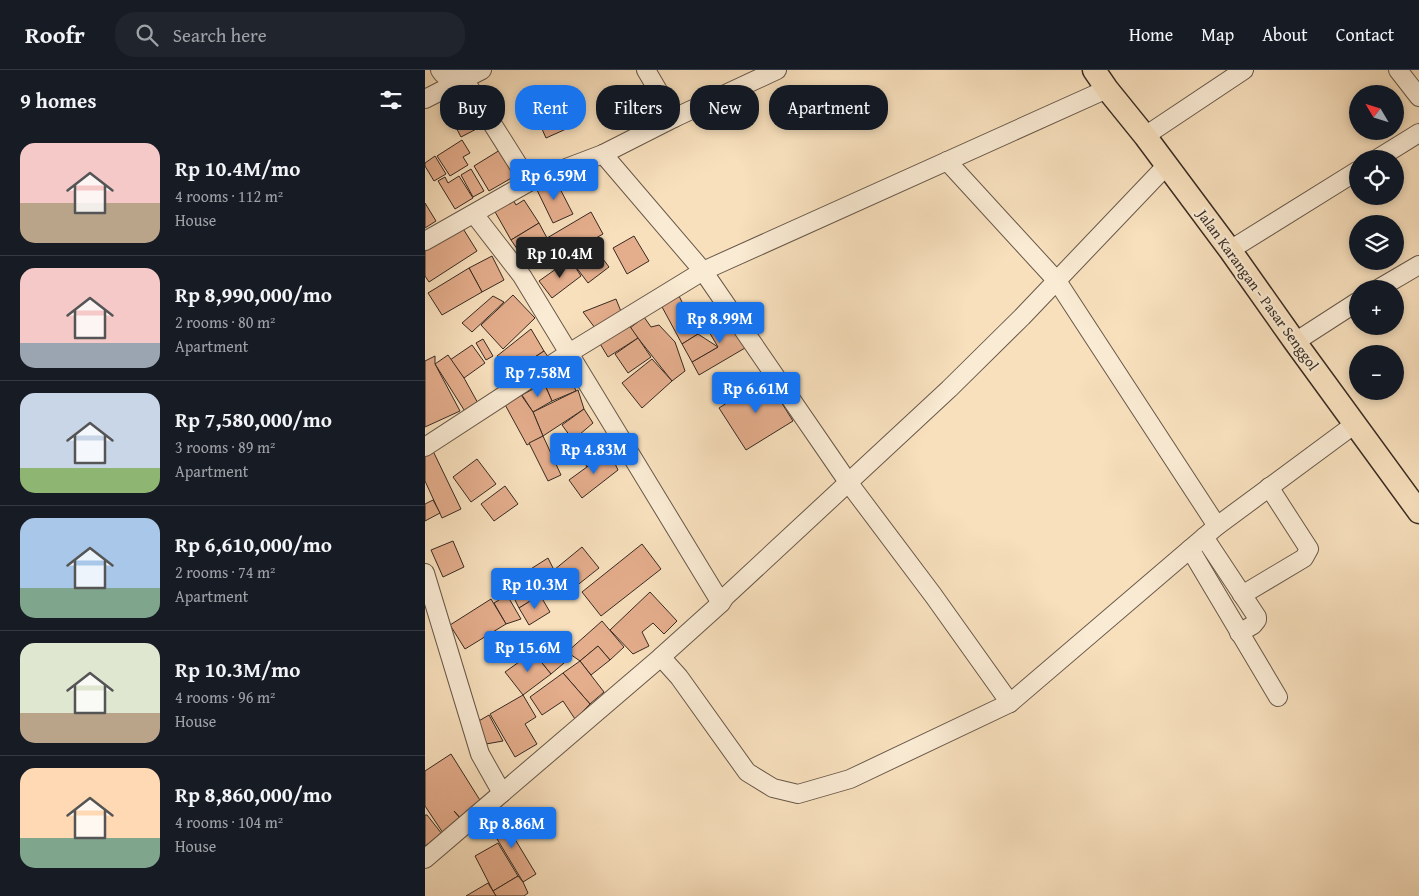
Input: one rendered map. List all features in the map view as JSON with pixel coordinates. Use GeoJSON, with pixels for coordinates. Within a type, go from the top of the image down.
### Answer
{"type":"FeatureCollection","features":[{"type":"Feature","properties":{"kind":"main road","name":"Jalan Karangan - Pasar Senggol"},"geometry":{"type":"LineString","coordinates":[[1094,70],[1231,250],[1295,342],[1419,512]]}},
{"type":"Feature","properties":{"kind":"street"},"geometry":{"type":"LineString","coordinates":[[440,70],[443,74],[464,79],[529,182]]}},
{"type":"Feature","properties":{"kind":"street"},"geometry":{"type":"LineString","coordinates":[[425,99],[482,70]]}},
{"type":"Feature","properties":{"kind":"street"},"geometry":{"type":"LineString","coordinates":[[645,70],[654,85]]}},
{"type":"Feature","properties":{"kind":"street"},"geometry":{"type":"LineString","coordinates":[[680,115],[777,70]]}},
{"type":"Feature","properties":{"kind":"street"},"geometry":{"type":"LineString","coordinates":[[1145,136],[1244,70]]}},
{"type":"Feature","properties":{"kind":"street"},"geometry":{"type":"LineString","coordinates":[[1399,70],[1419,97]]}},
{"type":"Feature","properties":{"kind":"street"},"geometry":{"type":"LineString","coordinates":[[425,447],[569,353],[703,271],[1107,89]]}},
{"type":"Feature","properties":{"kind":"street"},"geometry":{"type":"LineString","coordinates":[[425,241],[529,182],[603,154],[650,130]]}},
{"type":"Feature","properties":{"kind":"street"},"geometry":{"type":"LineString","coordinates":[[1392,150],[1419,133]]}},
{"type":"Feature","properties":{"kind":"street"},"geometry":{"type":"LineString","coordinates":[[603,154],[703,271],[848,482],[933,595],[1010,703]]}},
{"type":"Feature","properties":{"kind":"street"},"geometry":{"type":"LineString","coordinates":[[947,161],[1057,281],[1217,526]]}},
{"type":"Feature","properties":{"kind":"street"},"geometry":{"type":"LineString","coordinates":[[425,859],[661,657],[721,603],[725,597],[949,389],[1057,281],[1167,165]]}},
{"type":"Feature","properties":{"kind":"street"},"geometry":{"type":"LineString","coordinates":[[1231,250],[1349,176]]}},
{"type":"Feature","properties":{"kind":"street"},"geometry":{"type":"LineString","coordinates":[[474,214],[522,276],[721,603]]}},
{"type":"Feature","properties":{"kind":"street"},"geometry":{"type":"LineString","coordinates":[[1393,280],[1419,265]]}},
{"type":"Feature","properties":{"kind":"street"},"geometry":{"type":"LineString","coordinates":[[1295,342],[1349,307]]}},
{"type":"Feature","properties":{"kind":"street"},"geometry":{"type":"LineString","coordinates":[[661,657],[679,677],[747,772],[773,788],[798,794],[849,779],[1010,703],[1217,526],[1355,424]]}},
{"type":"Feature","properties":{"kind":"street"},"geometry":{"type":"LineString","coordinates":[[1242,595],[1304,558],[1309,549],[1269,487]]}},
{"type":"Feature","properties":{"kind":"street"},"geometry":{"type":"LineString","coordinates":[[1204,537],[1257,616],[1257,620],[1253,625],[1239,633]]}},
{"type":"Feature","properties":{"kind":"street"},"geometry":{"type":"LineString","coordinates":[[1190,550],[1277,697]]}},
{"type":"Feature","properties":{"kind":"street"},"geometry":{"type":"LineString","coordinates":[[425,573],[480,754],[502,793]]}},
{"type":"Feature","properties":{"kind":"building"},"geometry":{"type":"Polygon","coordinates":[[[457,130],[474,130],[461,137],[457,130]]]}},
{"type":"Feature","properties":{"kind":"building"},"geometry":{"type":"Polygon","coordinates":[[[542,130],[564,130],[546,138],[542,130]]]}},
{"type":"Feature","properties":{"kind":"building"},"geometry":{"type":"Polygon","coordinates":[[[462,140],[470,153],[463,157],[468,165],[450,176],[437,156],[462,140]]]}},
{"type":"Feature","properties":{"kind":"building"},"geometry":{"type":"Polygon","coordinates":[[[500,150],[515,176],[489,191],[474,166],[500,150]]]}},
{"type":"Feature","properties":{"kind":"building"},"geometry":{"type":"Polygon","coordinates":[[[435,156],[446,174],[434,181],[425,163],[435,156]]]}},
{"type":"Feature","properties":{"kind":"building"},"geometry":{"type":"Polygon","coordinates":[[[471,169],[484,191],[473,197],[461,175],[471,169]]]}},
{"type":"Feature","properties":{"kind":"building"},"geometry":{"type":"Polygon","coordinates":[[[459,176],[473,198],[455,209],[438,181],[445,177],[448,183],[459,176]]]}},
{"type":"Feature","properties":{"kind":"building"},"geometry":{"type":"Polygon","coordinates":[[[555,179],[573,214],[553,223],[536,188],[555,179]]]}},
{"type":"Feature","properties":{"kind":"building"},"geometry":{"type":"Polygon","coordinates":[[[512,198],[516,205],[524,200],[539,223],[511,240],[494,210],[512,198]]]}},
{"type":"Feature","properties":{"kind":"building"},"geometry":{"type":"Polygon","coordinates":[[[425,203],[436,221],[425,228],[425,203]]]}},
{"type":"Feature","properties":{"kind":"building"},"geometry":{"type":"Polygon","coordinates":[[[591,212],[603,234],[559,259],[547,238],[591,212]]]}},
{"type":"Feature","properties":{"kind":"building"},"geometry":{"type":"Polygon","coordinates":[[[539,223],[547,238],[522,256],[511,240],[539,223]]]}},
{"type":"Feature","properties":{"kind":"building"},"geometry":{"type":"Polygon","coordinates":[[[462,227],[477,251],[429,282],[425,276],[425,251],[462,227]]]}},
{"type":"Feature","properties":{"kind":"building"},"geometry":{"type":"Polygon","coordinates":[[[634,236],[649,261],[627,274],[613,248],[634,236]]]}},
{"type":"Feature","properties":{"kind":"building"},"geometry":{"type":"Polygon","coordinates":[[[591,243],[609,267],[588,283],[570,259],[591,243]]]}},
{"type":"Feature","properties":{"kind":"building"},"geometry":{"type":"Polygon","coordinates":[[[492,256],[504,280],[482,292],[469,268],[492,256]]]}},
{"type":"Feature","properties":{"kind":"building"},"geometry":{"type":"Polygon","coordinates":[[[570,259],[581,276],[552,298],[539,281],[570,259]]]}},
{"type":"Feature","properties":{"kind":"building"},"geometry":{"type":"Polygon","coordinates":[[[469,268],[482,292],[442,315],[428,293],[469,268]]]}},
{"type":"Feature","properties":{"kind":"building"},"geometry":{"type":"Polygon","coordinates":[[[513,295],[535,318],[503,349],[481,325],[513,295]]]}},
{"type":"Feature","properties":{"kind":"building"},"geometry":{"type":"Polygon","coordinates":[[[493,296],[504,302],[472,332],[462,323],[493,296]]]}},
{"type":"Feature","properties":{"kind":"building"},"geometry":{"type":"Polygon","coordinates":[[[679,296],[698,334],[682,344],[661,305],[679,296]]]}},
{"type":"Feature","properties":{"kind":"building"},"geometry":{"type":"Polygon","coordinates":[[[616,299],[622,314],[598,332],[583,312],[616,299]]]}},
{"type":"Feature","properties":{"kind":"building"},"geometry":{"type":"Polygon","coordinates":[[[724,313],[745,348],[699,375],[692,362],[718,347],[705,325],[724,313]]]}},
{"type":"Feature","properties":{"kind":"building"},"geometry":{"type":"Polygon","coordinates":[[[644,317],[651,327],[659,325],[675,342],[685,371],[672,381],[630,328],[644,317]]]}},
{"type":"Feature","properties":{"kind":"building"},"geometry":{"type":"Polygon","coordinates":[[[629,325],[638,338],[608,357],[599,342],[629,325]]]}},
{"type":"Feature","properties":{"kind":"building"},"geometry":{"type":"Polygon","coordinates":[[[531,329],[544,351],[508,375],[497,356],[531,329]]]}},
{"type":"Feature","properties":{"kind":"building"},"geometry":{"type":"Polygon","coordinates":[[[698,334],[718,347],[692,362],[682,344],[698,334]]]}},
{"type":"Feature","properties":{"kind":"building"},"geometry":{"type":"Polygon","coordinates":[[[638,338],[651,357],[628,373],[615,354],[638,338]]]}},
{"type":"Feature","properties":{"kind":"building"},"geometry":{"type":"Polygon","coordinates":[[[483,339],[493,356],[486,360],[476,343],[483,339]]]}},
{"type":"Feature","properties":{"kind":"building"},"geometry":{"type":"Polygon","coordinates":[[[472,345],[485,363],[464,378],[450,360],[472,345]]]}},
{"type":"Feature","properties":{"kind":"building"},"geometry":{"type":"Polygon","coordinates":[[[544,351],[551,361],[514,386],[508,375],[544,351]]]}},
{"type":"Feature","properties":{"kind":"building"},"geometry":{"type":"Polygon","coordinates":[[[448,355],[479,405],[466,413],[435,364],[448,355]]]}},
{"type":"Feature","properties":{"kind":"building"},"geometry":{"type":"Polygon","coordinates":[[[435,356],[435,364],[460,411],[425,427],[425,361],[435,356]]]}},
{"type":"Feature","properties":{"kind":"building"},"geometry":{"type":"Polygon","coordinates":[[[652,359],[672,381],[642,408],[622,383],[652,359]]]}},
{"type":"Feature","properties":{"kind":"building"},"geometry":{"type":"Polygon","coordinates":[[[568,373],[576,391],[552,401],[544,383],[568,373]]]}},
{"type":"Feature","properties":{"kind":"building"},"geometry":{"type":"Polygon","coordinates":[[[766,378],[793,421],[746,450],[719,408],[766,378]]]}},
{"type":"Feature","properties":{"kind":"building"},"geometry":{"type":"Polygon","coordinates":[[[544,383],[552,401],[533,412],[522,395],[544,383]]]}},
{"type":"Feature","properties":{"kind":"building"},"geometry":{"type":"Polygon","coordinates":[[[578,390],[584,409],[543,436],[533,412],[578,390]]]}},
{"type":"Feature","properties":{"kind":"building"},"geometry":{"type":"Polygon","coordinates":[[[519,392],[533,412],[543,436],[527,445],[503,401],[519,392]]]}},
{"type":"Feature","properties":{"kind":"building"},"geometry":{"type":"Polygon","coordinates":[[[584,409],[593,423],[573,440],[562,425],[584,409]]]}},
{"type":"Feature","properties":{"kind":"building"},"geometry":{"type":"Polygon","coordinates":[[[543,436],[561,475],[548,481],[529,443],[543,436]]]}},
{"type":"Feature","properties":{"kind":"building"},"geometry":{"type":"Polygon","coordinates":[[[603,437],[609,451],[587,467],[579,453],[603,437]]]}},
{"type":"Feature","properties":{"kind":"building"},"geometry":{"type":"Polygon","coordinates":[[[433,451],[461,509],[442,518],[425,481],[425,455],[433,451]]]}},
{"type":"Feature","properties":{"kind":"building"},"geometry":{"type":"Polygon","coordinates":[[[609,451],[618,470],[582,498],[569,480],[609,451]]]}},
{"type":"Feature","properties":{"kind":"building"},"geometry":{"type":"Polygon","coordinates":[[[477,459],[496,484],[471,502],[453,477],[477,459]]]}},
{"type":"Feature","properties":{"kind":"building"},"geometry":{"type":"Polygon","coordinates":[[[505,486],[518,504],[494,521],[481,504],[505,486]]]}},
{"type":"Feature","properties":{"kind":"building"},"geometry":{"type":"Polygon","coordinates":[[[433,500],[440,513],[425,521],[425,504],[433,500]]]}},
{"type":"Feature","properties":{"kind":"building"},"geometry":{"type":"Polygon","coordinates":[[[453,541],[464,567],[443,577],[431,550],[453,541]]]}},
{"type":"Feature","properties":{"kind":"building"},"geometry":{"type":"Polygon","coordinates":[[[642,544],[661,569],[601,616],[582,592],[642,544]]]}},
{"type":"Feature","properties":{"kind":"building"},"geometry":{"type":"Polygon","coordinates":[[[582,547],[599,568],[570,591],[554,570],[582,547]]]}},
{"type":"Feature","properties":{"kind":"building"},"geometry":{"type":"Polygon","coordinates":[[[548,558],[554,570],[564,582],[541,596],[526,572],[548,558]]]}},
{"type":"Feature","properties":{"kind":"building"},"geometry":{"type":"Polygon","coordinates":[[[532,585],[540,595],[519,608],[514,598],[532,585]]]}},
{"type":"Feature","properties":{"kind":"building"},"geometry":{"type":"Polygon","coordinates":[[[650,592],[677,621],[664,634],[653,623],[642,632],[649,646],[633,654],[610,630],[650,592]]]}},
{"type":"Feature","properties":{"kind":"building"},"geometry":{"type":"Polygon","coordinates":[[[507,595],[521,619],[506,624],[494,603],[507,595]]]}},
{"type":"Feature","properties":{"kind":"building"},"geometry":{"type":"Polygon","coordinates":[[[540,595],[550,612],[529,625],[519,608],[540,595]]]}},
{"type":"Feature","properties":{"kind":"building"},"geometry":{"type":"Polygon","coordinates":[[[491,599],[506,624],[465,649],[450,625],[491,599]]]}},
{"type":"Feature","properties":{"kind":"building"},"geometry":{"type":"Polygon","coordinates":[[[602,621],[624,647],[610,660],[598,646],[580,661],[567,652],[602,621]]]}},
{"type":"Feature","properties":{"kind":"building"},"geometry":{"type":"Polygon","coordinates":[[[551,636],[567,652],[570,658],[551,674],[533,652],[551,636]]]}},
{"type":"Feature","properties":{"kind":"building"},"geometry":{"type":"Polygon","coordinates":[[[598,646],[610,660],[591,675],[580,661],[598,646]]]}},
{"type":"Feature","properties":{"kind":"building"},"geometry":{"type":"Polygon","coordinates":[[[533,652],[551,674],[523,695],[505,672],[533,652]]]}},
{"type":"Feature","properties":{"kind":"building"},"geometry":{"type":"Polygon","coordinates":[[[580,661],[604,692],[590,704],[563,673],[580,661]]]}},
{"type":"Feature","properties":{"kind":"building"},"geometry":{"type":"Polygon","coordinates":[[[563,673],[590,704],[575,719],[563,701],[542,715],[530,697],[563,673]]]}},
{"type":"Feature","properties":{"kind":"building"},"geometry":{"type":"Polygon","coordinates":[[[523,695],[536,717],[525,724],[537,744],[515,757],[490,714],[523,695]]]}},
{"type":"Feature","properties":{"kind":"building"},"geometry":{"type":"Polygon","coordinates":[[[489,715],[503,741],[486,744],[477,722],[489,715]]]}},
{"type":"Feature","properties":{"kind":"building"},"geometry":{"type":"Polygon","coordinates":[[[451,754],[483,805],[443,833],[425,806],[425,771],[451,754]]]}},
{"type":"Feature","properties":{"kind":"building"},"geometry":{"type":"Polygon","coordinates":[[[425,815],[442,834],[425,846],[425,815]]]}},
{"type":"Feature","properties":{"kind":"building"},"geometry":{"type":"Polygon","coordinates":[[[501,816],[536,874],[523,882],[488,824],[501,816]]]}},
{"type":"Feature","properties":{"kind":"building"},"geometry":{"type":"Polygon","coordinates":[[[498,843],[518,876],[493,891],[475,856],[498,843]]]}},
{"type":"Feature","properties":{"kind":"building"},"geometry":{"type":"Polygon","coordinates":[[[518,876],[528,893],[524,896],[496,896],[493,891],[518,876]]]}},
{"type":"Feature","properties":{"kind":"building"},"geometry":{"type":"Polygon","coordinates":[[[488,883],[496,896],[466,896],[488,883]]]}}]}
